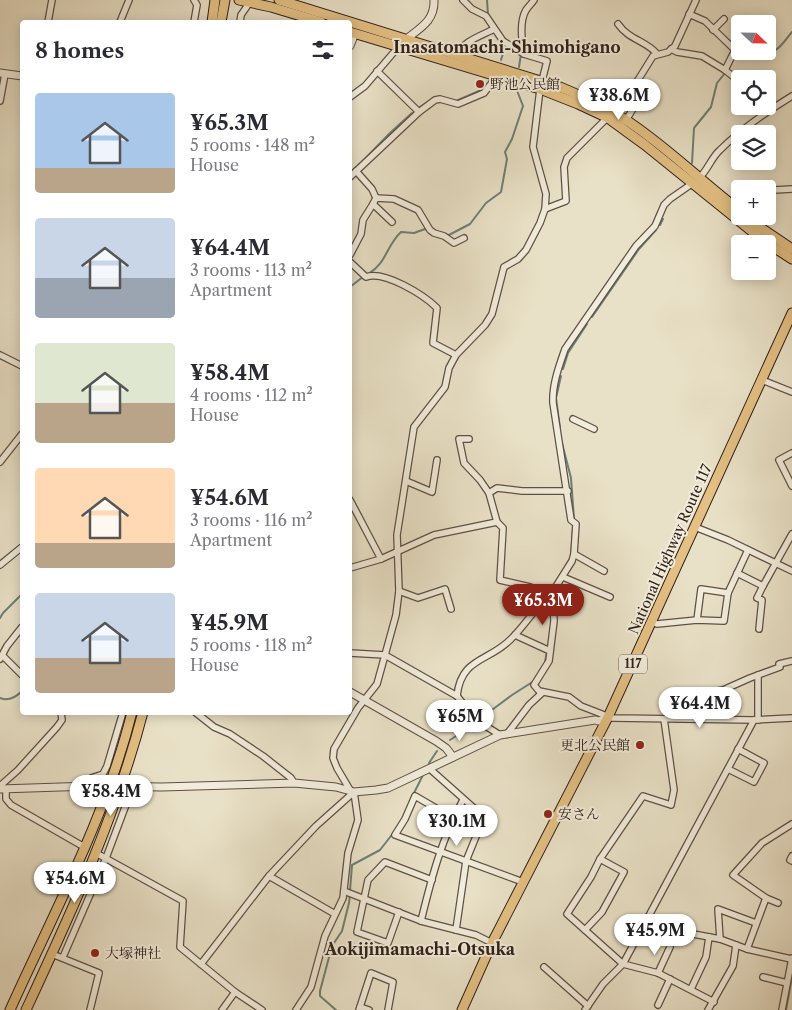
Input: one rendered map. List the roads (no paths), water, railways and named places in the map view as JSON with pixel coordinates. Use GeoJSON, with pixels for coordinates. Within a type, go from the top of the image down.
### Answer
{"type":"FeatureCollection","features":[{"type":"Feature","properties":{"kind":"main road"},"geometry":{"type":"LineString","coordinates":[[212,20],[215,0]]}},
{"type":"Feature","properties":{"kind":"main road"},"geometry":{"type":"LineString","coordinates":[[221,20],[225,0]]}},
{"type":"Feature","properties":{"kind":"main road"},"geometry":{"type":"LineString","coordinates":[[239,0],[314,20]]}},
{"type":"Feature","properties":{"kind":"main road"},"geometry":{"type":"LineString","coordinates":[[279,0],[336,20]]}},
{"type":"Feature","properties":{"kind":"main road"},"geometry":{"type":"LineString","coordinates":[[352,26],[497,76],[541,85]]}},
{"type":"Feature","properties":{"kind":"main road"},"geometry":{"type":"LineString","coordinates":[[352,33],[458,56],[541,85],[578,104],[611,115],[645,145],[731,205]]}},
{"type":"Feature","properties":{"kind":"main road"},"geometry":{"type":"LineString","coordinates":[[696,181],[764,241],[792,260]]}},
{"type":"Feature","properties":{"kind":"main road"},"geometry":{"type":"LineString","coordinates":[[760,225],[792,249]]}},
{"type":"Feature","properties":{"kind":"main road","name":"National Highway Route 117"},"geometry":{"type":"LineString","coordinates":[[462,1010],[522,882],[576,782],[608,717],[792,313]]}},
{"type":"Feature","properties":{"kind":"main road"},"geometry":{"type":"LineString","coordinates":[[10,1010],[86,848],[110,786],[131,715]]}},
{"type":"Feature","properties":{"kind":"main road"},"geometry":{"type":"LineString","coordinates":[[26,1010],[96,853],[122,786],[142,715]]}},
{"type":"Feature","properties":{"kind":"street"},"geometry":{"type":"LineString","coordinates":[[48,20],[52,0]]}},
{"type":"Feature","properties":{"kind":"street"},"geometry":{"type":"LineString","coordinates":[[121,20],[128,0]]}},
{"type":"Feature","properties":{"kind":"street"},"geometry":{"type":"LineString","coordinates":[[194,0],[197,5],[194,20]]}},
{"type":"Feature","properties":{"kind":"street"},"geometry":{"type":"LineString","coordinates":[[296,1010],[311,988],[325,936],[344,891],[348,853],[358,820],[352,791],[337,768],[333,758],[334,750],[358,708],[376,684],[396,615],[399,591],[396,536],[414,427],[445,387],[449,368],[456,355],[485,325],[492,314],[504,267],[518,259],[526,250],[546,209],[546,194],[534,147],[541,85],[547,61],[524,54],[503,41],[486,16],[472,9],[463,0]]}},
{"type":"Feature","properties":{"kind":"street"},"geometry":{"type":"LineString","coordinates":[[524,54],[522,29],[524,18],[526,11],[534,0]]}},
{"type":"Feature","properties":{"kind":"street"},"geometry":{"type":"LineString","coordinates":[[546,209],[566,201],[564,168],[567,158],[611,115],[633,88],[653,56],[675,46],[696,0]]}},
{"type":"Feature","properties":{"kind":"street"},"geometry":{"type":"LineString","coordinates":[[240,20],[241,15],[250,2]]}},
{"type":"Feature","properties":{"kind":"street"},"geometry":{"type":"LineString","coordinates":[[352,96],[365,86],[402,43],[431,18],[435,2]]}},
{"type":"Feature","properties":{"kind":"street"},"geometry":{"type":"LineString","coordinates":[[689,14],[705,21],[731,44]]}},
{"type":"Feature","properties":{"kind":"street"},"geometry":{"type":"LineString","coordinates":[[713,30],[724,19]]}},
{"type":"Feature","properties":{"kind":"street"},"geometry":{"type":"LineString","coordinates":[[618,24],[625,33],[652,48],[657,54]]}},
{"type":"Feature","properties":{"kind":"street"},"geometry":{"type":"LineString","coordinates":[[458,56],[463,46],[494,29]]}},
{"type":"Feature","properties":{"kind":"street"},"geometry":{"type":"LineString","coordinates":[[671,49],[677,52],[702,56],[731,75]]}},
{"type":"Feature","properties":{"kind":"street"},"geometry":{"type":"LineString","coordinates":[[725,70],[731,58]]}},
{"type":"Feature","properties":{"kind":"street"},"geometry":{"type":"LineString","coordinates":[[377,71],[419,112]]}},
{"type":"Feature","properties":{"kind":"street"},"geometry":{"type":"LineString","coordinates":[[0,100],[3,74],[20,76]]}},
{"type":"Feature","properties":{"kind":"street"},"geometry":{"type":"LineString","coordinates":[[352,175],[419,112],[435,100],[440,99],[458,104],[484,93],[497,76]]}},
{"type":"Feature","properties":{"kind":"street"},"geometry":{"type":"LineString","coordinates":[[628,116],[641,92],[633,88]]}},
{"type":"Feature","properties":{"kind":"street"},"geometry":{"type":"LineString","coordinates":[[776,105],[792,96]]}},
{"type":"Feature","properties":{"kind":"street"},"geometry":{"type":"LineString","coordinates":[[761,115],[718,152],[704,173],[696,181],[664,205],[655,226],[636,246],[565,349],[552,393],[571,520],[576,524],[574,554],[555,588],[553,601],[554,621],[547,666],[534,685],[539,691],[569,697],[581,706],[608,717],[756,720],[792,718]]}},
{"type":"Feature","properties":{"kind":"street"},"geometry":{"type":"LineString","coordinates":[[356,172],[372,189],[376,198]]}},
{"type":"Feature","properties":{"kind":"street"},"geometry":{"type":"LineString","coordinates":[[776,190],[792,190]]}},
{"type":"Feature","properties":{"kind":"street"},"geometry":{"type":"LineString","coordinates":[[352,251],[361,234],[363,220],[376,198]]}},
{"type":"Feature","properties":{"kind":"street"},"geometry":{"type":"LineString","coordinates":[[376,198],[394,199],[418,210],[430,230],[454,243],[464,238]]}},
{"type":"Feature","properties":{"kind":"street"},"geometry":{"type":"LineString","coordinates":[[372,204],[392,222]]}},
{"type":"Feature","properties":{"kind":"street"},"geometry":{"type":"LineString","coordinates":[[352,264],[366,277],[376,276],[413,290],[437,308],[433,343],[456,355]]}},
{"type":"Feature","properties":{"kind":"street"},"geometry":{"type":"LineString","coordinates":[[0,355],[20,365]]}},
{"type":"Feature","properties":{"kind":"street"},"geometry":{"type":"LineString","coordinates":[[762,380],[792,392]]}},
{"type":"Feature","properties":{"kind":"street"},"geometry":{"type":"LineString","coordinates":[[573,419],[594,429]]}},
{"type":"Feature","properties":{"kind":"street"},"geometry":{"type":"LineString","coordinates":[[469,439],[459,439],[464,463],[489,493],[498,522],[504,528],[500,580],[530,586],[553,601]]}},
{"type":"Feature","properties":{"kind":"street"},"geometry":{"type":"LineString","coordinates":[[0,462],[20,442]]}},
{"type":"Feature","properties":{"kind":"street"},"geometry":{"type":"LineString","coordinates":[[792,453],[779,460],[792,486]]}},
{"type":"Feature","properties":{"kind":"street"},"geometry":{"type":"LineString","coordinates":[[406,480],[432,492],[437,460]]}},
{"type":"Feature","properties":{"kind":"street"},"geometry":{"type":"LineString","coordinates":[[489,493],[497,488],[522,491],[568,491]]}},
{"type":"Feature","properties":{"kind":"street"},"geometry":{"type":"LineString","coordinates":[[352,504],[381,559]]}},
{"type":"Feature","properties":{"kind":"street"},"geometry":{"type":"LineString","coordinates":[[352,567],[381,559],[434,535],[498,522]]}},
{"type":"Feature","properties":{"kind":"street"},"geometry":{"type":"LineString","coordinates":[[694,527],[728,540],[792,571]]}},
{"type":"Feature","properties":{"kind":"street"},"geometry":{"type":"LineString","coordinates":[[760,629],[762,600],[757,598],[790,542],[792,534]]}},
{"type":"Feature","properties":{"kind":"street"},"geometry":{"type":"LineString","coordinates":[[0,565],[20,549]]}},
{"type":"Feature","properties":{"kind":"street"},"geometry":{"type":"LineString","coordinates":[[652,622],[657,624],[697,620],[724,621],[728,592],[748,550]]}},
{"type":"Feature","properties":{"kind":"street"},"geometry":{"type":"LineString","coordinates":[[574,554],[604,571]]}},
{"type":"Feature","properties":{"kind":"street"},"geometry":{"type":"LineString","coordinates":[[737,573],[763,586]]}},
{"type":"Feature","properties":{"kind":"street"},"geometry":{"type":"LineString","coordinates":[[563,576],[610,597]]}},
{"type":"Feature","properties":{"kind":"street"},"geometry":{"type":"LineString","coordinates":[[399,591],[418,598],[445,589],[450,609]]}},
{"type":"Feature","properties":{"kind":"street"},"geometry":{"type":"LineString","coordinates":[[697,620],[701,589],[728,592]]}},
{"type":"Feature","properties":{"kind":"street"},"geometry":{"type":"LineString","coordinates":[[457,696],[458,683],[467,669],[515,635],[546,596]]}},
{"type":"Feature","properties":{"kind":"street"},"geometry":{"type":"LineString","coordinates":[[20,630],[7,646],[1,658],[20,673]]}},
{"type":"Feature","properties":{"kind":"street"},"geometry":{"type":"LineString","coordinates":[[515,635],[550,650]]}},
{"type":"Feature","properties":{"kind":"street"},"geometry":{"type":"LineString","coordinates":[[352,653],[385,655],[457,696],[479,722],[504,734]]}},
{"type":"Feature","properties":{"kind":"street"},"geometry":{"type":"LineString","coordinates":[[685,718],[683,709],[689,703],[702,700],[712,692],[723,690],[780,667],[779,664],[792,661]]}},
{"type":"Feature","properties":{"kind":"street"},"geometry":{"type":"LineString","coordinates":[[544,967],[587,1008],[603,984],[623,964],[738,749],[756,720],[758,675]]}},
{"type":"Feature","properties":{"kind":"street"},"geometry":{"type":"LineString","coordinates":[[504,734],[543,692]]}},
{"type":"Feature","properties":{"kind":"street"},"geometry":{"type":"LineString","coordinates":[[352,693],[436,741],[446,748],[453,757]]}},
{"type":"Feature","properties":{"kind":"street"},"geometry":{"type":"LineString","coordinates":[[2,789],[57,727],[62,720],[62,715]]}},
{"type":"Feature","properties":{"kind":"street"},"geometry":{"type":"LineString","coordinates":[[91,786],[91,778],[103,774],[107,766],[122,715]]}},
{"type":"Feature","properties":{"kind":"street"},"geometry":{"type":"LineString","coordinates":[[199,715],[214,727],[230,734],[263,756],[291,778],[294,783]]}},
{"type":"Feature","properties":{"kind":"street"},"geometry":{"type":"LineString","coordinates":[[2,789],[294,783],[336,787],[352,791],[376,790],[388,788],[504,734],[595,720],[599,721],[608,717]]}},
{"type":"Feature","properties":{"kind":"street"},"geometry":{"type":"LineString","coordinates":[[664,719],[674,790],[671,806],[643,796],[600,859],[591,877],[567,914],[623,964],[658,973],[714,1002]]}},
{"type":"Feature","properties":{"kind":"street"},"geometry":{"type":"LineString","coordinates":[[728,769],[754,782],[764,763],[738,749]]}},
{"type":"Feature","properties":{"kind":"street"},"geometry":{"type":"LineString","coordinates":[[430,769],[484,817],[466,861],[456,930]]}},
{"type":"Feature","properties":{"kind":"street"},"geometry":{"type":"LineString","coordinates":[[63,957],[128,802],[141,799],[145,795],[143,786]]}},
{"type":"Feature","properties":{"kind":"street"},"geometry":{"type":"LineString","coordinates":[[2,789],[11,805],[86,848]]}},
{"type":"Feature","properties":{"kind":"street"},"geometry":{"type":"LineString","coordinates":[[200,964],[269,876],[352,791]]}},
{"type":"Feature","properties":{"kind":"street"},"geometry":{"type":"LineString","coordinates":[[453,818],[415,796],[406,819],[396,835],[522,882]]}},
{"type":"Feature","properties":{"kind":"street"},"geometry":{"type":"LineString","coordinates":[[421,921],[441,851],[453,818],[463,800]]}},
{"type":"Feature","properties":{"kind":"street"},"geometry":{"type":"LineString","coordinates":[[778,904],[766,898],[733,874],[762,843],[792,824]]}},
{"type":"Feature","properties":{"kind":"street"},"geometry":{"type":"LineString","coordinates":[[96,853],[183,901],[180,947],[235,992],[262,1010]]}},
{"type":"Feature","properties":{"kind":"street"},"geometry":{"type":"LineString","coordinates":[[792,856],[790,860],[792,861]]}},
{"type":"Feature","properties":{"kind":"street"},"geometry":{"type":"LineString","coordinates":[[585,930],[602,912],[624,872],[600,859]]}},
{"type":"Feature","properties":{"kind":"street"},"geometry":{"type":"LineString","coordinates":[[399,912],[388,944],[357,932],[368,880],[386,862],[432,880]]}},
{"type":"Feature","properties":{"kind":"street"},"geometry":{"type":"LineString","coordinates":[[269,876],[335,914]]}},
{"type":"Feature","properties":{"kind":"street"},"geometry":{"type":"LineString","coordinates":[[344,891],[421,921],[476,936],[492,943]]}},
{"type":"Feature","properties":{"kind":"street"},"geometry":{"type":"LineString","coordinates":[[747,949],[766,898]]}},
{"type":"Feature","properties":{"kind":"street"},"geometry":{"type":"LineString","coordinates":[[720,939],[718,909],[756,923]]}},
{"type":"Feature","properties":{"kind":"street"},"geometry":{"type":"LineString","coordinates":[[677,931],[720,939],[747,949],[792,958],[782,1010]]}},
{"type":"Feature","properties":{"kind":"street"},"geometry":{"type":"LineString","coordinates":[[692,989],[706,957],[709,937]]}},
{"type":"Feature","properties":{"kind":"street"},"geometry":{"type":"LineString","coordinates":[[708,1010],[733,966],[736,945]]}},
{"type":"Feature","properties":{"kind":"street"},"geometry":{"type":"LineString","coordinates":[[658,973],[670,947]]}},
{"type":"Feature","properties":{"kind":"street"},"geometry":{"type":"LineString","coordinates":[[52,954],[99,973],[90,1010]]}},
{"type":"Feature","properties":{"kind":"street"},"geometry":{"type":"LineString","coordinates":[[369,1010],[360,1009],[371,974],[393,982],[388,1010]]}},
{"type":"Feature","properties":{"kind":"street"},"geometry":{"type":"LineString","coordinates":[[763,977],[787,983]]}},
{"type":"Feature","properties":{"kind":"street"},"geometry":{"type":"LineString","coordinates":[[658,1006],[670,979]]}},
{"type":"Feature","properties":{"kind":"street"},"geometry":{"type":"LineString","coordinates":[[222,1010],[235,992]]}},
{"type":"Feature","properties":{"kind":"waterway"},"geometry":{"type":"LineString","coordinates":[[487,0],[488,15]]}},
{"type":"Feature","properties":{"kind":"waterway"},"geometry":{"type":"LineString","coordinates":[[776,50],[792,32]]}},
{"type":"Feature","properties":{"kind":"waterway"},"geometry":{"type":"LineString","coordinates":[[501,60],[506,44]]}},
{"type":"Feature","properties":{"kind":"waterway"},"geometry":{"type":"LineString","coordinates":[[519,67],[521,54]]}},
{"type":"Feature","properties":{"kind":"waterway"},"geometry":{"type":"LineString","coordinates":[[692,163],[694,128],[711,107],[717,83],[725,73]]}},
{"type":"Feature","properties":{"kind":"waterway"},"geometry":{"type":"LineString","coordinates":[[456,101],[479,91],[487,85]]}},
{"type":"Feature","properties":{"kind":"waterway"},"geometry":{"type":"LineString","coordinates":[[447,236],[470,224],[486,203],[501,192],[507,159],[505,152],[512,139],[523,106],[516,88]]}},
{"type":"Feature","properties":{"kind":"waterway"},"geometry":{"type":"LineString","coordinates":[[420,107],[426,103]]}},
{"type":"Feature","properties":{"kind":"waterway"},"geometry":{"type":"LineString","coordinates":[[355,169],[412,113]]}},
{"type":"Feature","properties":{"kind":"waterway"},"geometry":{"type":"LineString","coordinates":[[660,225],[663,219]]}},
{"type":"Feature","properties":{"kind":"waterway"},"geometry":{"type":"LineString","coordinates":[[368,274],[383,260],[392,243],[401,232],[414,233],[425,229],[428,231]]}},
{"type":"Feature","properties":{"kind":"waterway"},"geometry":{"type":"LineString","coordinates":[[592,317],[639,249],[656,230]]}},
{"type":"Feature","properties":{"kind":"waterway"},"geometry":{"type":"LineString","coordinates":[[352,285],[364,276]]}},
{"type":"Feature","properties":{"kind":"waterway"},"geometry":{"type":"LineString","coordinates":[[563,369],[568,353],[587,324]]}},
{"type":"Feature","properties":{"kind":"waterway"},"geometry":{"type":"LineString","coordinates":[[560,428],[556,398],[561,376]]}},
{"type":"Feature","properties":{"kind":"waterway"},"geometry":{"type":"LineString","coordinates":[[562,443],[571,478],[574,519]]}},
{"type":"Feature","properties":{"kind":"waterway"},"geometry":{"type":"LineString","coordinates":[[565,567],[571,557],[573,527]]}},
{"type":"Feature","properties":{"kind":"waterway"},"geometry":{"type":"LineString","coordinates":[[0,618],[20,596]]}},
{"type":"Feature","properties":{"kind":"waterway"},"geometry":{"type":"LineString","coordinates":[[545,662],[547,652]]}},
{"type":"Feature","properties":{"kind":"waterway"},"geometry":{"type":"LineString","coordinates":[[450,740],[534,681]]}},
{"type":"Feature","properties":{"kind":"waterway"},"geometry":{"type":"LineString","coordinates":[[0,698],[12,698],[20,693]]}},
{"type":"Feature","properties":{"kind":"waterway"},"geometry":{"type":"LineString","coordinates":[[429,763],[437,751]]}},
{"type":"Feature","properties":{"kind":"waterway"},"geometry":{"type":"LineString","coordinates":[[412,797],[423,775]]}},
{"type":"Feature","properties":{"kind":"waterway"},"geometry":{"type":"LineString","coordinates":[[350,891],[352,865],[380,850],[394,832]]}},
{"type":"Feature","properties":{"kind":"waterway"},"geometry":{"type":"LineString","coordinates":[[336,1010],[320,996],[320,991],[332,946],[342,931],[350,894]]}},
{"type":"Feature","properties":{"kind":"waterway"},"geometry":{"type":"LineString","coordinates":[[786,1010],[792,977]]}},
{"type":"Feature","properties":{"kind":"place","name":"野池公民館"},"geometry":{"type":"Point","coordinates":[480,84]}},
{"type":"Feature","properties":{"kind":"place","name":"更北公民館"},"geometry":{"type":"Point","coordinates":[640,745]}},
{"type":"Feature","properties":{"kind":"place","name":"安さん"},"geometry":{"type":"Point","coordinates":[548,814]}},
{"type":"Feature","properties":{"kind":"place","name":"大塚神社"},"geometry":{"type":"Point","coordinates":[95,953]}},
{"type":"Feature","properties":{"kind":"district","name":"Inasatomachi-Shimohigano"},"geometry":{"type":"Point","coordinates":[507,47]}},
{"type":"Feature","properties":{"kind":"district","name":"Aokijimamachi-Otsuka"},"geometry":{"type":"Point","coordinates":[420,949]}}]}
